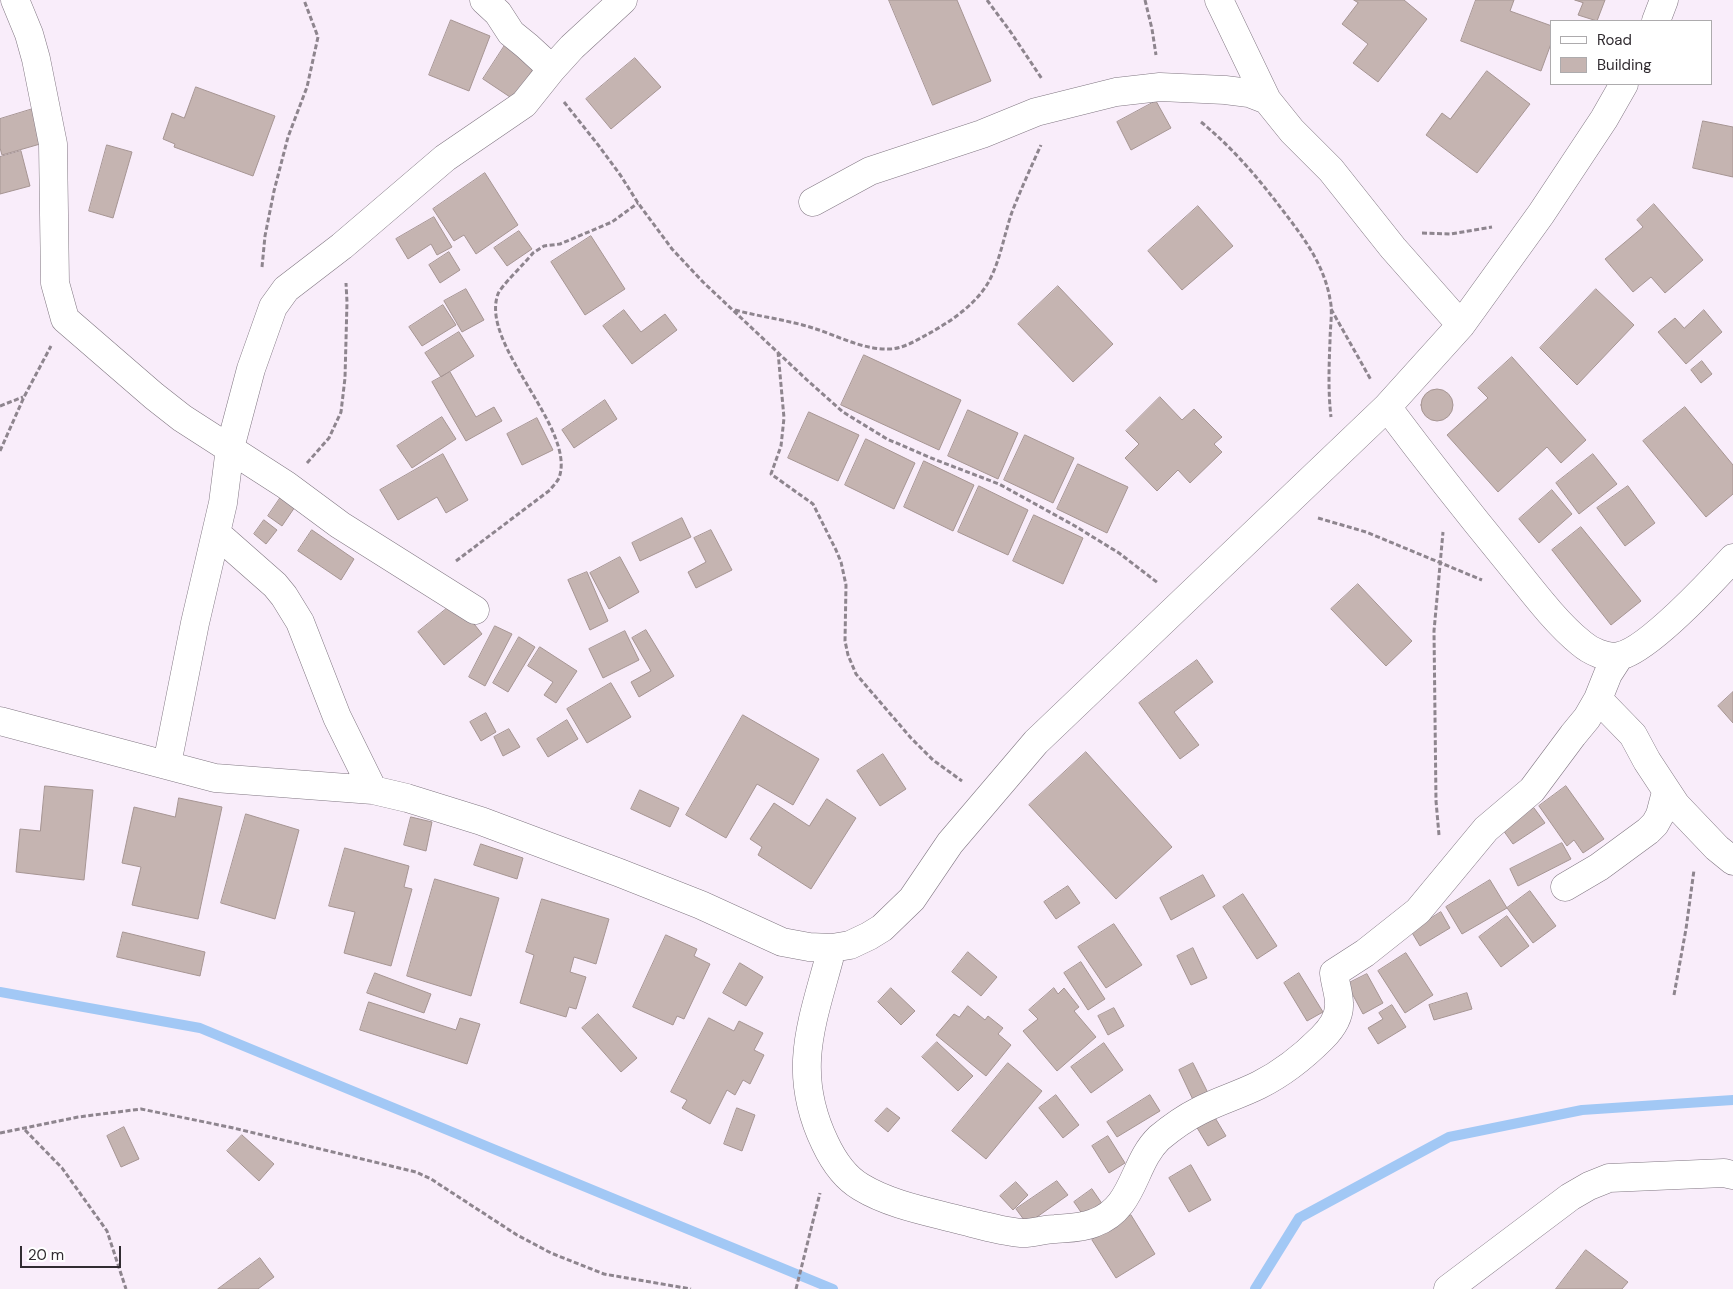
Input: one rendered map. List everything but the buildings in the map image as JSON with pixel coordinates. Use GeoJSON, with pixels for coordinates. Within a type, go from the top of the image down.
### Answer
{"type":"FeatureCollection","features":[{"type":"Feature","properties":{"kind":"street"},"geometry":{"type":"LineString","coordinates":[[16,0],[29,34],[36,60],[53,144],[55,284],[65,319],[182,418],[230,448],[340,525],[475,610]]}},
{"type":"Feature","properties":{"kind":"street"},"geometry":{"type":"LineString","coordinates":[[484,0],[498,13],[511,33],[527,46],[548,74]]}},
{"type":"Feature","properties":{"kind":"street"},"geometry":{"type":"LineString","coordinates":[[167,764],[195,623],[223,502],[230,448],[251,369],[273,307],[286,289],[342,246],[445,158],[524,104],[572,47],[623,0]]}},
{"type":"Feature","properties":{"kind":"street"},"geometry":{"type":"LineString","coordinates":[[1219,0],[1267,100],[1292,131],[1331,170],[1460,326]]}},
{"type":"Feature","properties":{"kind":"street"},"geometry":{"type":"LineString","coordinates":[[1656,20],[1664,0]]}},
{"type":"Feature","properties":{"kind":"street"},"geometry":{"type":"LineString","coordinates":[[0,721],[215,778],[374,790],[407,798],[481,821],[701,905],[782,942],[809,947],[832,948],[850,945],[869,936],[888,923],[912,899],[950,843],[1036,742],[1387,406],[1460,326],[1541,214],[1604,119],[1623,85]]}},
{"type":"Feature","properties":{"kind":"street"},"geometry":{"type":"LineString","coordinates":[[812,202],[870,171],[982,134],[1036,112],[1116,92],[1160,88],[1225,90],[1249,93],[1267,100]]}},
{"type":"Feature","properties":{"kind":"street"},"geometry":{"type":"LineString","coordinates":[[1387,406],[1483,531],[1568,631],[1596,653],[1619,657]]}},
{"type":"Feature","properties":{"kind":"street"},"geometry":{"type":"LineString","coordinates":[[216,533],[275,585],[300,622],[337,717],[374,790]]}},
{"type":"Feature","properties":{"kind":"street"},"geometry":{"type":"LineString","coordinates":[[832,948],[809,1037],[806,1060],[807,1089],[814,1117],[830,1153],[850,1180],[876,1194],[941,1215],[1022,1234],[1093,1224],[1104,1218],[1123,1202],[1149,1149],[1171,1128],[1198,1111],[1260,1085],[1301,1059],[1326,1033],[1335,1022],[1339,1004],[1334,973],[1365,953],[1418,911],[1486,829],[1532,790],[1587,718],[1598,699],[1608,674],[1619,657],[1640,646],[1687,605],[1733,558]]}},
{"type":"Feature","properties":{"kind":"street"},"geometry":{"type":"LineString","coordinates":[[1598,699],[1633,735],[1666,792],[1695,826],[1733,861]]}},
{"type":"Feature","properties":{"kind":"street"},"geometry":{"type":"LineString","coordinates":[[1565,887],[1599,867],[1648,831],[1660,815],[1666,792]]}},
{"type":"Feature","properties":{"kind":"street"},"geometry":{"type":"LineString","coordinates":[[1448,1289],[1570,1197],[1588,1186],[1609,1178],[1724,1173],[1733,1175]]}},
{"type":"Feature","properties":{"kind":"path"},"geometry":{"type":"LineString","coordinates":[[261,274],[265,236],[274,191],[288,137],[307,87],[318,37],[304,0]]}},
{"type":"Feature","properties":{"kind":"path"},"geometry":{"type":"LineString","coordinates":[[733,310],[800,324],[868,347],[888,350],[902,347],[938,328],[972,303],[988,284],[994,271],[1013,210],[1058,106],[1020,45],[987,0]]}},
{"type":"Feature","properties":{"kind":"path"},"geometry":{"type":"LineString","coordinates":[[1145,0],[1152,29],[1160,88]]}},
{"type":"Feature","properties":{"kind":"path"},"geometry":{"type":"LineString","coordinates":[[548,74],[621,176],[638,203],[678,255],[703,282],[843,412],[886,439],[999,484],[1075,526],[1119,552],[1181,602]]}},
{"type":"Feature","properties":{"kind":"path"},"geometry":{"type":"LineString","coordinates":[[1196,117],[1242,159],[1268,189],[1304,236],[1317,260],[1326,283],[1331,308],[1328,396],[1336,455]]}},
{"type":"Feature","properties":{"kind":"path"},"geometry":{"type":"LineString","coordinates":[[430,581],[550,490],[559,477],[560,452],[549,424],[501,335],[495,313],[499,292],[538,249],[560,244],[612,222],[638,203]]}},
{"type":"Feature","properties":{"kind":"path"},"geometry":{"type":"LineString","coordinates":[[1377,227],[1435,234],[1451,234],[1495,226]]}},
{"type":"Feature","properties":{"kind":"path"},"geometry":{"type":"LineString","coordinates":[[286,486],[329,438],[341,412],[345,378],[347,302],[342,246]]}},
{"type":"Feature","properties":{"kind":"path"},"geometry":{"type":"LineString","coordinates":[[1331,308],[1387,406]]}},
{"type":"Feature","properties":{"kind":"path"},"geometry":{"type":"LineString","coordinates":[[0,451],[24,397],[65,319]]}},
{"type":"Feature","properties":{"kind":"path"},"geometry":{"type":"LineString","coordinates":[[778,352],[784,418],[781,446],[771,474],[813,504],[836,550],[841,562],[846,585],[845,641],[851,666],[862,682],[933,760],[960,780],[988,797]]}},
{"type":"Feature","properties":{"kind":"path"},"geometry":{"type":"LineString","coordinates":[[0,406],[24,397]]}},
{"type":"Feature","properties":{"kind":"path"},"geometry":{"type":"LineString","coordinates":[[1281,507],[1366,532],[1488,582]]}},
{"type":"Feature","properties":{"kind":"path"},"geometry":{"type":"LineString","coordinates":[[1440,563],[1434,631],[1439,843],[1444,880]]}},
{"type":"Feature","properties":{"kind":"path"},"geometry":{"type":"LineString","coordinates":[[1674,995],[1692,886],[1695,826]]}},
{"type":"Feature","properties":{"kind":"path"},"geometry":{"type":"LineString","coordinates":[[0,1133],[78,1117],[141,1109],[229,1127],[416,1172],[431,1179],[517,1235],[551,1254],[604,1274],[691,1289]]}},
{"type":"Feature","properties":{"kind":"path"},"geometry":{"type":"LineString","coordinates":[[24,1129],[62,1168],[107,1231],[126,1289]]}},
{"type":"Feature","properties":{"kind":"path"},"geometry":{"type":"LineString","coordinates":[[796,1289],[814,1214]]}},
{"type":"Feature","properties":{"kind":"waterway"},"geometry":{"type":"LineString","coordinates":[[0,992],[200,1028],[833,1289]]}},
{"type":"Feature","properties":{"kind":"waterway"},"geometry":{"type":"LineString","coordinates":[[1255,1289],[1299,1218],[1449,1137],[1582,1110],[1733,1100]]}}]}
